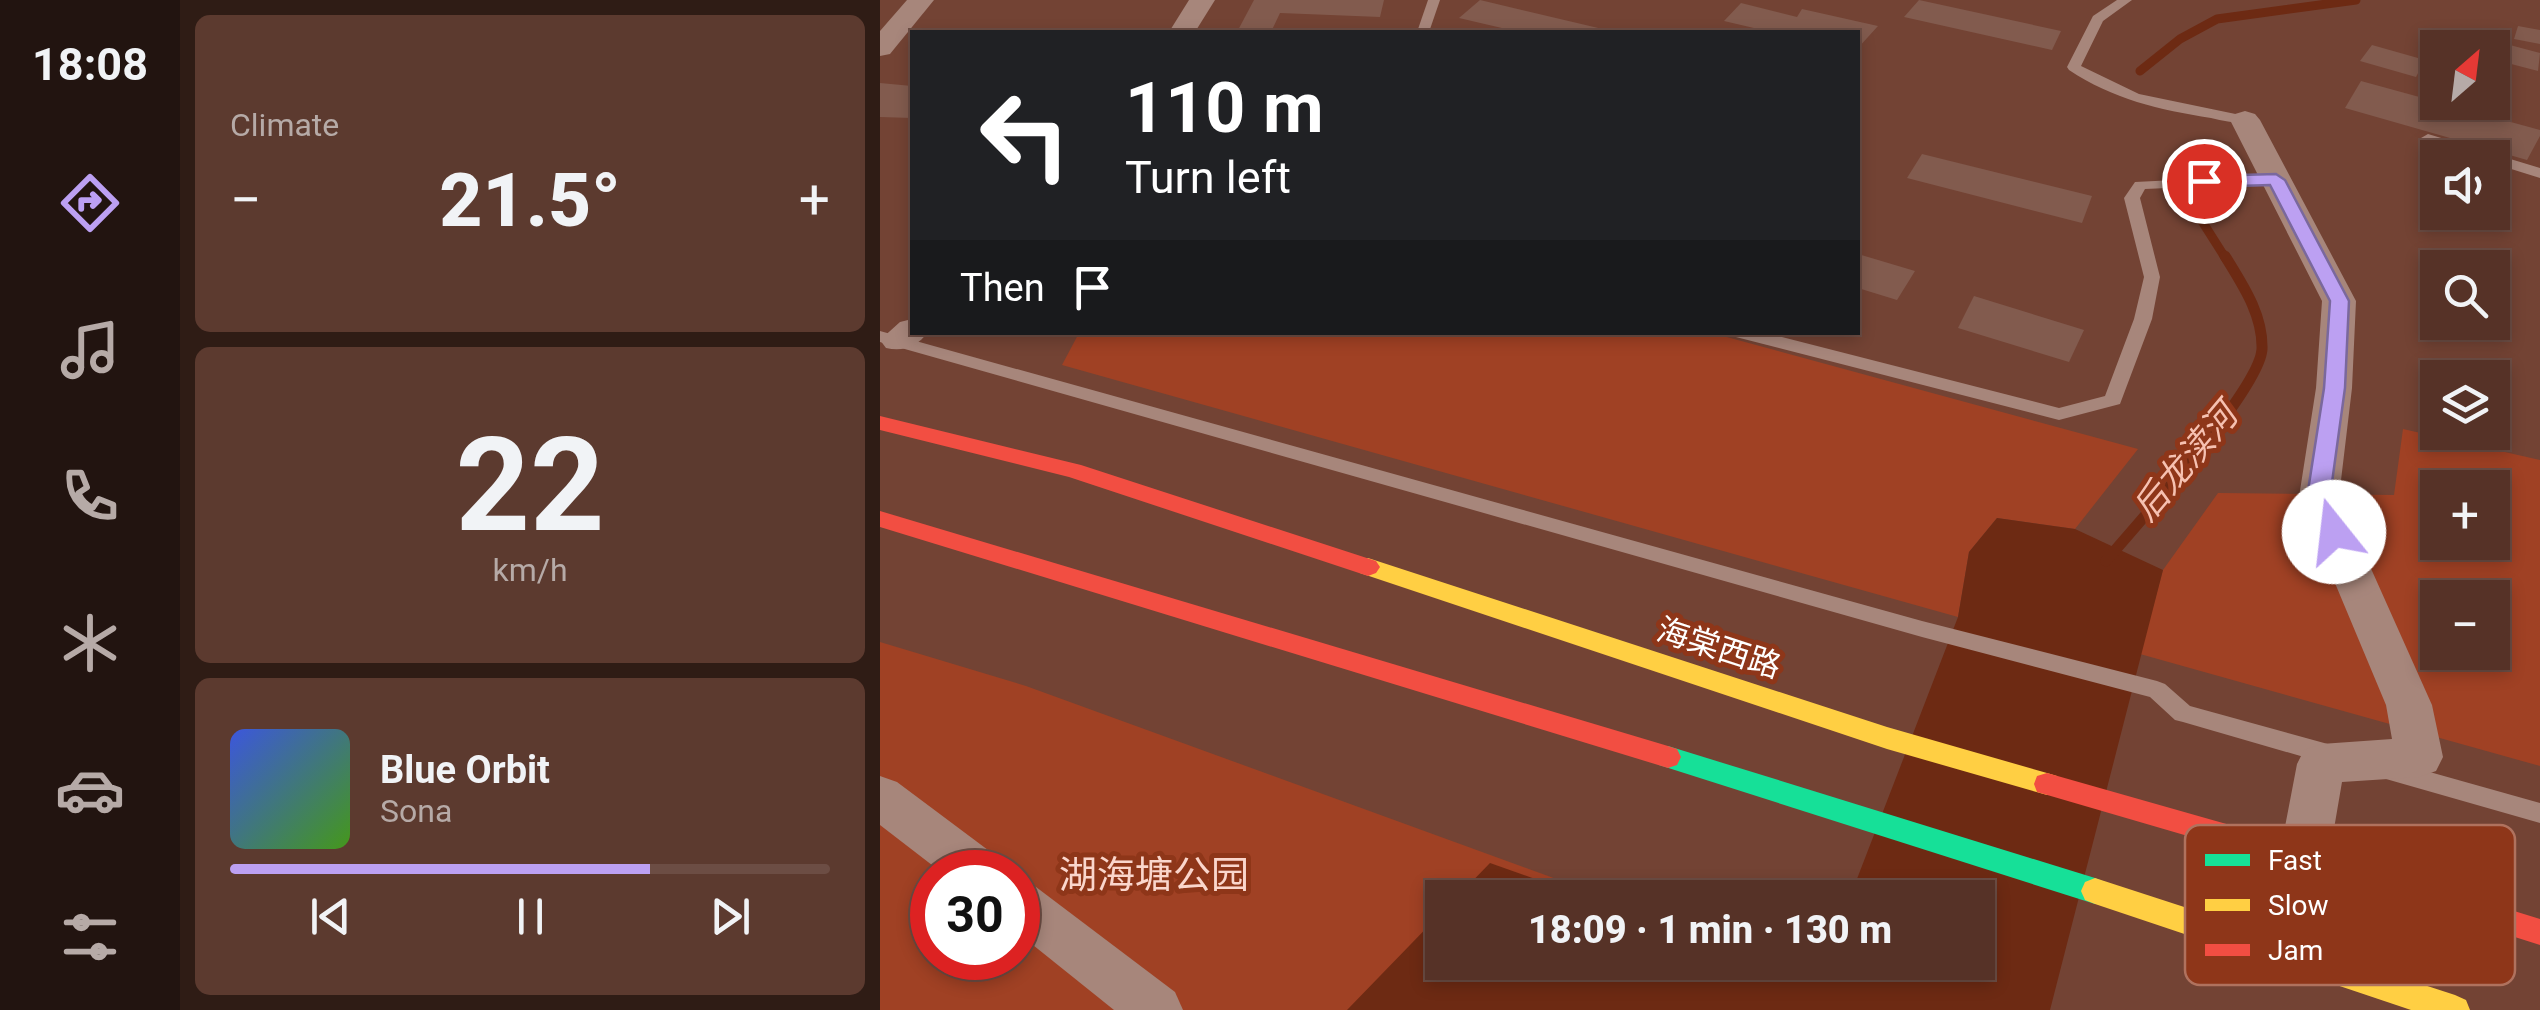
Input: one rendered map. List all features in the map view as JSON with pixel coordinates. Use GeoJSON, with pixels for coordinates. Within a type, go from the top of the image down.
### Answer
{"type":"FeatureCollection","features":[{"type":"Feature","properties":{"kind":"main road","name":"海棠西路"},"geometry":{"type":"LineString","coordinates":[[880,423],[1073,470],[1887,738],[2191,825]]}},
{"type":"Feature","properties":{"kind":"main road"},"geometry":{"type":"LineString","coordinates":[[880,519],[1836,808],[2185,919]]}},
{"type":"Feature","properties":{"kind":"main road","name":"海棠西路"},"geometry":{"type":"LineString","coordinates":[[2515,924],[2540,932]]}},
{"type":"Feature","properties":{"kind":"main road"},"geometry":{"type":"LineString","coordinates":[[2381,985],[2455,1010]]}},
{"type":"Feature","properties":{"kind":"street"},"geometry":{"type":"LineString","coordinates":[[880,48],[921,0]]}},
{"type":"Feature","properties":{"kind":"street"},"geometry":{"type":"LineString","coordinates":[[1183,30],[1202,0]]}},
{"type":"Feature","properties":{"kind":"street"},"geometry":{"type":"LineString","coordinates":[[2245,120],[2340,301],[2334,388],[2319,497],[2409,705],[2419,756],[2321,764],[2310,825]]}},
{"type":"Feature","properties":{"kind":"street"},"geometry":{"type":"LineString","coordinates":[[880,797],[949,850]]}},
{"type":"Feature","properties":{"kind":"street"},"geometry":{"type":"LineString","coordinates":[[1040,920],[1156,1010]]}},
{"type":"Feature","properties":{"kind":"lane"},"geometry":{"type":"LineString","coordinates":[[1424,30],[1434,0]]}},
{"type":"Feature","properties":{"kind":"lane"},"geometry":{"type":"LineString","coordinates":[[2126,0],[2098,19],[2074,66],[2094,83],[2136,98],[2245,120]]}},
{"type":"Feature","properties":{"kind":"lane"},"geometry":{"type":"LineString","coordinates":[[2428,138],[2434,140]]}},
{"type":"Feature","properties":{"kind":"lane"},"geometry":{"type":"LineString","coordinates":[[2510,164],[2540,173]]}},
{"type":"Feature","properties":{"kind":"lane"},"geometry":{"type":"LineString","coordinates":[[1750,335],[2059,414],[2113,400],[2143,319],[2152,277],[2132,198],[2140,185],[2276,180]]}},
{"type":"Feature","properties":{"kind":"lane"},"geometry":{"type":"LineString","coordinates":[[897,335],[1922,629],[2156,690],[2182,713],[2540,813]]}},
{"type":"Feature","properties":{"kind":"green space"},"geometry":{"type":"Polygon","coordinates":[[[1078,335],[1719,335],[2138,449],[2075,529],[1997,518],[1969,552],[1958,617],[1062,365],[1078,335]]]}},
{"type":"Feature","properties":{"kind":"green space"},"geometry":{"type":"Polygon","coordinates":[[[2403,429],[2420,433],[2420,450],[2496,450],[2540,460],[2540,766],[2140,654],[2163,570],[2218,493],[2394,495],[2403,429]]]}},
{"type":"Feature","properties":{"kind":"green space","name":"湖海塘公园"},"geometry":{"type":"Polygon","coordinates":[[[880,642],[1026,686],[1559,880],[1425,880],[1425,980],[1831,980],[1914,1010],[880,1010],[880,642]]]}},
{"type":"Feature","properties":{"kind":"shaded area"},"geometry":{"type":"Polygon","coordinates":[[[1997,518],[2075,529],[2163,570],[2050,1010],[1347,1010],[1425,930],[1425,980],[1995,980],[1995,880],[1857,880],[1958,617],[1969,552],[1997,518]]]}},
{"type":"Feature","properties":{"kind":"shaded area"},"geometry":{"type":"Polygon","coordinates":[[[1490,863],[1538,880],[1474,880],[1490,863]]]}},
{"type":"Feature","properties":{"kind":"building"},"geometry":{"type":"Polygon","coordinates":[[[1254,0],[1384,0],[1380,17],[1280,13],[1272,30],[1238,30],[1254,0]]]}},
{"type":"Feature","properties":{"kind":"building"},"geometry":{"type":"Polygon","coordinates":[[[1480,0],[1607,30],[1510,30],[1459,18],[1480,0]]]}},
{"type":"Feature","properties":{"kind":"building"},"geometry":{"type":"Polygon","coordinates":[[[1919,0],[2061,31],[2052,50],[1904,17],[1919,0]]]}},
{"type":"Feature","properties":{"kind":"building"},"geometry":{"type":"Polygon","coordinates":[[[1741,3],[1797,17],[1802,9],[1878,26],[1860,46],[1860,30],[1762,30],[1724,21],[1741,3]]]}},
{"type":"Feature","properties":{"kind":"building"},"geometry":{"type":"Polygon","coordinates":[[[2518,26],[2540,30],[2540,44],[2514,39],[2518,26]]]}},
{"type":"Feature","properties":{"kind":"building"},"geometry":{"type":"Polygon","coordinates":[[[2372,45],[2420,59],[2420,69],[2416,77],[2360,61],[2372,45]]]}},
{"type":"Feature","properties":{"kind":"building"},"geometry":{"type":"Polygon","coordinates":[[[2510,45],[2540,53],[2538,71],[2510,64],[2510,45]]]}},
{"type":"Feature","properties":{"kind":"building"},"geometry":{"type":"Polygon","coordinates":[[[2361,81],[2420,97],[2420,120],[2503,120],[2540,130],[2540,136],[2527,160],[2510,155],[2510,140],[2457,140],[2345,108],[2361,81]]]}},
{"type":"Feature","properties":{"kind":"building"},"geometry":{"type":"Polygon","coordinates":[[[880,83],[910,86],[910,118],[880,117],[880,83]]]}},
{"type":"Feature","properties":{"kind":"building"},"geometry":{"type":"Polygon","coordinates":[[[1922,154],[2092,196],[2082,223],[1907,178],[1922,154]]]}},
{"type":"Feature","properties":{"kind":"building"},"geometry":{"type":"Polygon","coordinates":[[[1860,255],[1915,271],[1897,300],[1860,289],[1860,255]]]}},
{"type":"Feature","properties":{"kind":"building"},"geometry":{"type":"Polygon","coordinates":[[[1974,296],[2084,330],[2069,362],[1958,328],[1974,296]]]}},
{"type":"Feature","properties":{"kind":"waterway","name":"后龙渎河"},"geometry":{"type":"LineString","coordinates":[[2140,71],[2180,39],[2217,19],[2356,0]]}},
{"type":"Feature","properties":{"kind":"waterway","name":"后龙渎河"},"geometry":{"type":"LineString","coordinates":[[2200,218],[2226,259]]}},
{"type":"Feature","properties":{"kind":"waterway","name":"后龙渎河"},"geometry":{"type":"LineString","coordinates":[[2106,561],[2220,424],[2256,368],[2262,349],[2259,324],[2225,256]]}},
{"type":"Feature","properties":{"kind":"traffic: fast"},"geometry":{"type":"LineString","coordinates":[[1668,757],[2095,891]]}},
{"type":"Feature","properties":{"kind":"traffic: slow"},"geometry":{"type":"LineString","coordinates":[[1368,567],[1887,738],[2047,784]]}},
{"type":"Feature","properties":{"kind":"traffic: slow"},"geometry":{"type":"LineString","coordinates":[[2095,891],[2185,921]]}},
{"type":"Feature","properties":{"kind":"traffic: slow"},"geometry":{"type":"LineString","coordinates":[[2379,985],[2455,1010]]}},
{"type":"Feature","properties":{"kind":"traffic: jam"},"geometry":{"type":"LineString","coordinates":[[880,423],[1073,470],[1368,567]]}},
{"type":"Feature","properties":{"kind":"traffic: jam"},"geometry":{"type":"LineString","coordinates":[[880,519],[1668,757]]}},
{"type":"Feature","properties":{"kind":"traffic: jam"},"geometry":{"type":"LineString","coordinates":[[2047,784],[2189,825]]}},
{"type":"Feature","properties":{"kind":"traffic: jam"},"geometry":{"type":"LineString","coordinates":[[2515,924],[2540,932]]}},
{"type":"Feature","properties":{"kind":"route"},"geometry":{"type":"LineString","coordinates":[[2204,181],[2276,180],[2340,301],[2334,388],[2319,497],[2334,532]]}}]}
